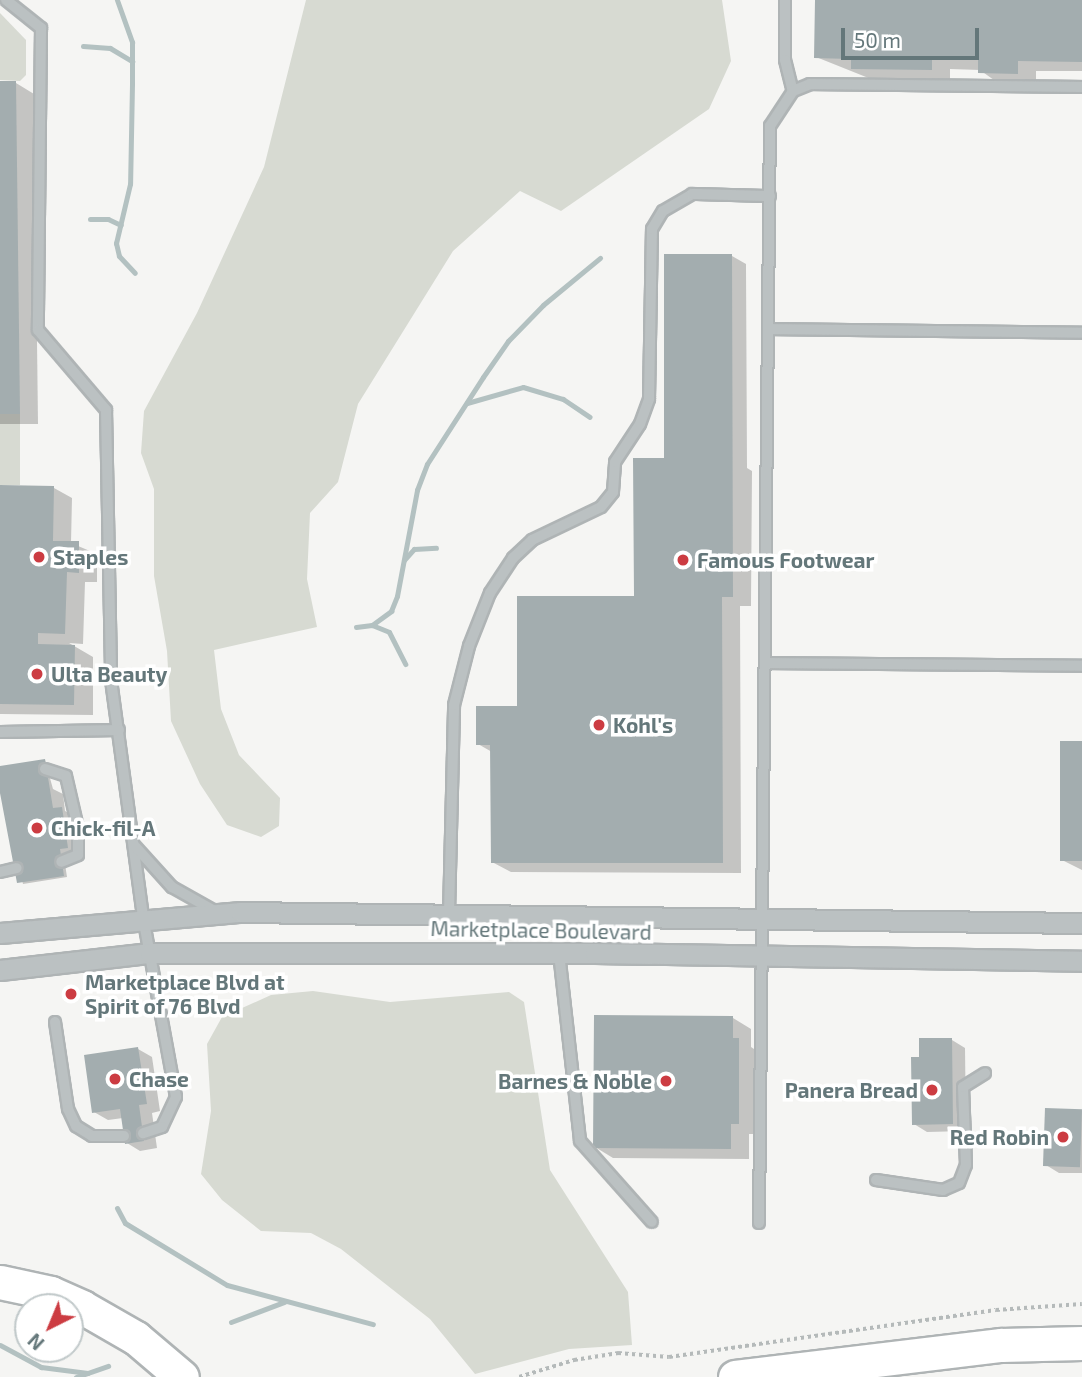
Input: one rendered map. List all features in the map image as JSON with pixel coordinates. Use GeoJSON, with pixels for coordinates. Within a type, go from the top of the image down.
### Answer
{"type":"FeatureCollection","features":[{"type":"Feature","properties":{"kind":"highway"},"geometry":{"type":"LineString","coordinates":[[0,1282],[51,1293],[101,1317],[136,1338],[182,1377]]}},
{"type":"Feature","properties":{"kind":"highway"},"geometry":{"type":"LineString","coordinates":[[735,1377],[1001,1345],[1079,1342]]}},
{"type":"Feature","properties":{"kind":"street","name":"Marketplace Boulevard"},"geometry":{"type":"LineString","coordinates":[[0,933],[143,917],[224,914],[449,914],[1082,923]]}},
{"type":"Feature","properties":{"kind":"street","name":"Marketplace Boulevard"},"geometry":{"type":"LineString","coordinates":[[0,970],[150,953],[559,953],[1082,961]]}},
{"type":"Feature","properties":{"kind":"lane"},"geometry":{"type":"LineString","coordinates":[[6,0],[41,28],[38,330],[106,410],[111,680],[143,917],[176,1097],[162,1127],[143,1133]]}},
{"type":"Feature","properties":{"kind":"lane"},"geometry":{"type":"LineString","coordinates":[[785,0],[785,60],[793,91]]}},
{"type":"Feature","properties":{"kind":"lane"},"geometry":{"type":"LineString","coordinates":[[759,1223],[770,126],[793,91],[810,84],[1082,87]]}},
{"type":"Feature","properties":{"kind":"lane"},"geometry":{"type":"LineString","coordinates":[[449,914],[454,705],[469,646],[490,593],[513,558],[532,540],[601,507],[614,492],[615,462],[640,424],[649,399],[652,229],[663,211],[692,194],[770,196]]}},
{"type":"Feature","properties":{"kind":"lane"},"geometry":{"type":"LineString","coordinates":[[769,329],[1082,333]]}},
{"type":"Feature","properties":{"kind":"lane"},"geometry":{"type":"LineString","coordinates":[[765,663],[1082,666]]}},
{"type":"Feature","properties":{"kind":"lane"},"geometry":{"type":"LineString","coordinates":[[0,732],[119,730]]}},
{"type":"Feature","properties":{"kind":"lane"},"geometry":{"type":"LineString","coordinates":[[46,769],[66,776],[78,828],[78,855],[61,862]]}},
{"type":"Feature","properties":{"kind":"lane"},"geometry":{"type":"LineString","coordinates":[[134,845],[172,887],[224,914]]}},
{"type":"Feature","properties":{"kind":"lane"},"geometry":{"type":"LineString","coordinates":[[0,872],[17,869]]}},
{"type":"Feature","properties":{"kind":"lane"},"geometry":{"type":"LineString","coordinates":[[559,953],[580,1141],[652,1222]]}},
{"type":"Feature","properties":{"kind":"lane"},"geometry":{"type":"LineString","coordinates":[[55,1022],[68,1109],[76,1126],[92,1136],[124,1136]]}},
{"type":"Feature","properties":{"kind":"lane"},"geometry":{"type":"LineString","coordinates":[[876,1180],[943,1190],[959,1183],[966,1165],[963,1087],[985,1073]]}},
{"type":"Feature","properties":{"kind":"path"},"geometry":{"type":"LineString","coordinates":[[519,1377],[574,1360],[618,1353],[669,1357],[996,1310],[1082,1304]]}},
{"type":"Feature","properties":{"kind":"shaded area"},"geometry":{"type":"Polygon","coordinates":[[[306,0],[722,0],[731,61],[709,109],[561,211],[520,191],[453,251],[358,404],[338,482],[310,513],[307,579],[317,627],[214,650],[221,709],[239,755],[280,798],[279,826],[261,837],[227,825],[200,784],[171,721],[167,651],[154,576],[154,489],[141,453],[144,411],[197,313],[264,167],[306,0]]]}},
{"type":"Feature","properties":{"kind":"shaded area"},"geometry":{"type":"Polygon","coordinates":[[[0,13],[26,40],[26,75],[20,81],[0,80],[0,13]]]}},
{"type":"Feature","properties":{"kind":"shaded area"},"geometry":{"type":"Polygon","coordinates":[[[0,414],[20,414],[20,485],[0,485],[0,414]]]}},
{"type":"Feature","properties":{"kind":"shaded area"},"geometry":{"type":"Polygon","coordinates":[[[313,991],[390,1002],[509,992],[524,1002],[550,1170],[628,1292],[632,1345],[569,1349],[475,1374],[430,1319],[341,1249],[311,1233],[261,1231],[222,1200],[201,1174],[211,1111],[207,1044],[222,1017],[271,995],[313,991]]]}},
{"type":"Feature","properties":{"kind":"building"},"geometry":{"type":"Polygon","coordinates":[[[815,0],[1082,0],[1082,62],[1018,61],[1018,74],[978,73],[978,60],[932,60],[932,70],[851,69],[851,59],[814,58],[815,0]]]}},
{"type":"Feature","properties":{"kind":"building"},"geometry":{"type":"Polygon","coordinates":[[[0,81],[16,81],[20,414],[0,414],[0,81]]]}},
{"type":"Feature","properties":{"kind":"building","name":"Kohl's"},"geometry":{"type":"Polygon","coordinates":[[[664,254],[732,254],[733,597],[722,597],[723,863],[491,863],[490,745],[476,745],[476,706],[517,706],[517,596],[634,596],[633,458],[664,458],[664,254]]]}},
{"type":"Feature","properties":{"kind":"building","name":"Staples"},"geometry":{"type":"Polygon","coordinates":[[[0,485],[54,486],[53,541],[79,541],[79,573],[67,572],[65,634],[38,633],[38,644],[75,645],[74,705],[0,704],[0,485]]]}},
{"type":"Feature","properties":{"kind":"building"},"geometry":{"type":"Polygon","coordinates":[[[1060,741],[1082,741],[1082,861],[1060,861],[1060,741]]]}},
{"type":"Feature","properties":{"kind":"building","name":"Chick-fil-A"},"geometry":{"type":"Polygon","coordinates":[[[45,759],[53,808],[62,807],[68,848],[60,849],[64,876],[17,883],[0,793],[0,766],[45,759]]]}},
{"type":"Feature","properties":{"kind":"building","name":"Barnes & Noble"},"geometry":{"type":"Polygon","coordinates":[[[594,1015],[733,1016],[733,1038],[739,1038],[739,1124],[731,1124],[731,1149],[593,1148],[594,1015]]]}},
{"type":"Feature","properties":{"kind":"building","name":"Panera Bread"},"geometry":{"type":"Polygon","coordinates":[[[919,1038],[952,1038],[953,1124],[912,1125],[911,1057],[919,1057],[919,1038]]]}},
{"type":"Feature","properties":{"kind":"building","name":"Chase"},"geometry":{"type":"Polygon","coordinates":[[[138,1047],[147,1104],[139,1105],[144,1141],[125,1144],[120,1109],[92,1113],[84,1055],[138,1047]]]}},
{"type":"Feature","properties":{"kind":"building","name":"Red Robin"},"geometry":{"type":"Polygon","coordinates":[[[1045,1108],[1082,1109],[1080,1167],[1043,1166],[1045,1108]]]}},
{"type":"Feature","properties":{"kind":"waterway"},"geometry":{"type":"LineString","coordinates":[[117,0],[132,42],[132,84],[130,184],[116,243],[119,256],[135,273]]}},
{"type":"Feature","properties":{"kind":"waterway"},"geometry":{"type":"LineString","coordinates":[[83,46],[110,48],[132,61]]}},
{"type":"Feature","properties":{"kind":"waterway"},"geometry":{"type":"LineString","coordinates":[[90,219],[108,219],[121,225]]}},
{"type":"Feature","properties":{"kind":"waterway"},"geometry":{"type":"LineString","coordinates":[[356,627],[372,625],[391,611],[397,596],[417,490],[427,464],[483,377],[508,341],[543,305],[600,258]]}},
{"type":"Feature","properties":{"kind":"waterway"},"geometry":{"type":"LineString","coordinates":[[467,403],[523,387],[563,399],[590,417]]}},
{"type":"Feature","properties":{"kind":"waterway"},"geometry":{"type":"LineString","coordinates":[[404,560],[414,549],[436,548]]}},
{"type":"Feature","properties":{"kind":"waterway"},"geometry":{"type":"LineString","coordinates":[[372,625],[389,632],[405,664]]}},
{"type":"Feature","properties":{"kind":"waterway"},"geometry":{"type":"LineString","coordinates":[[117,1208],[125,1223],[227,1285],[373,1324]]}},
{"type":"Feature","properties":{"kind":"waterway"},"geometry":{"type":"LineString","coordinates":[[231,1322],[284,1302]]}},
{"type":"Feature","properties":{"kind":"waterway"},"geometry":{"type":"LineString","coordinates":[[0,1345],[41,1367],[88,1373]]}},
{"type":"Feature","properties":{"kind":"waterway"},"geometry":{"type":"LineString","coordinates":[[76,1377],[108,1366]]}},
{"type":"Feature","properties":{"kind":"place","name":"Staples"},"geometry":{"type":"Point","coordinates":[39,557]}},
{"type":"Feature","properties":{"kind":"place","name":"Famous Footwear"},"geometry":{"type":"Point","coordinates":[683,560]}},
{"type":"Feature","properties":{"kind":"place","name":"Ulta Beauty"},"geometry":{"type":"Point","coordinates":[37,674]}},
{"type":"Feature","properties":{"kind":"place","name":"Kohl's"},"geometry":{"type":"Point","coordinates":[599,725]}},
{"type":"Feature","properties":{"kind":"place","name":"Chick-fil-A"},"geometry":{"type":"Point","coordinates":[37,828]}},
{"type":"Feature","properties":{"kind":"place","name":"Marketplace Blvd at Spirit of 76 Blvd"},"geometry":{"type":"Point","coordinates":[71,994]}},
{"type":"Feature","properties":{"kind":"place","name":"Chase"},"geometry":{"type":"Point","coordinates":[115,1079]}},
{"type":"Feature","properties":{"kind":"place","name":"Barnes & Noble"},"geometry":{"type":"Point","coordinates":[666,1081]}},
{"type":"Feature","properties":{"kind":"place","name":"Panera Bread"},"geometry":{"type":"Point","coordinates":[932,1090]}},
{"type":"Feature","properties":{"kind":"place","name":"Red Robin"},"geometry":{"type":"Point","coordinates":[1063,1137]}}]}
